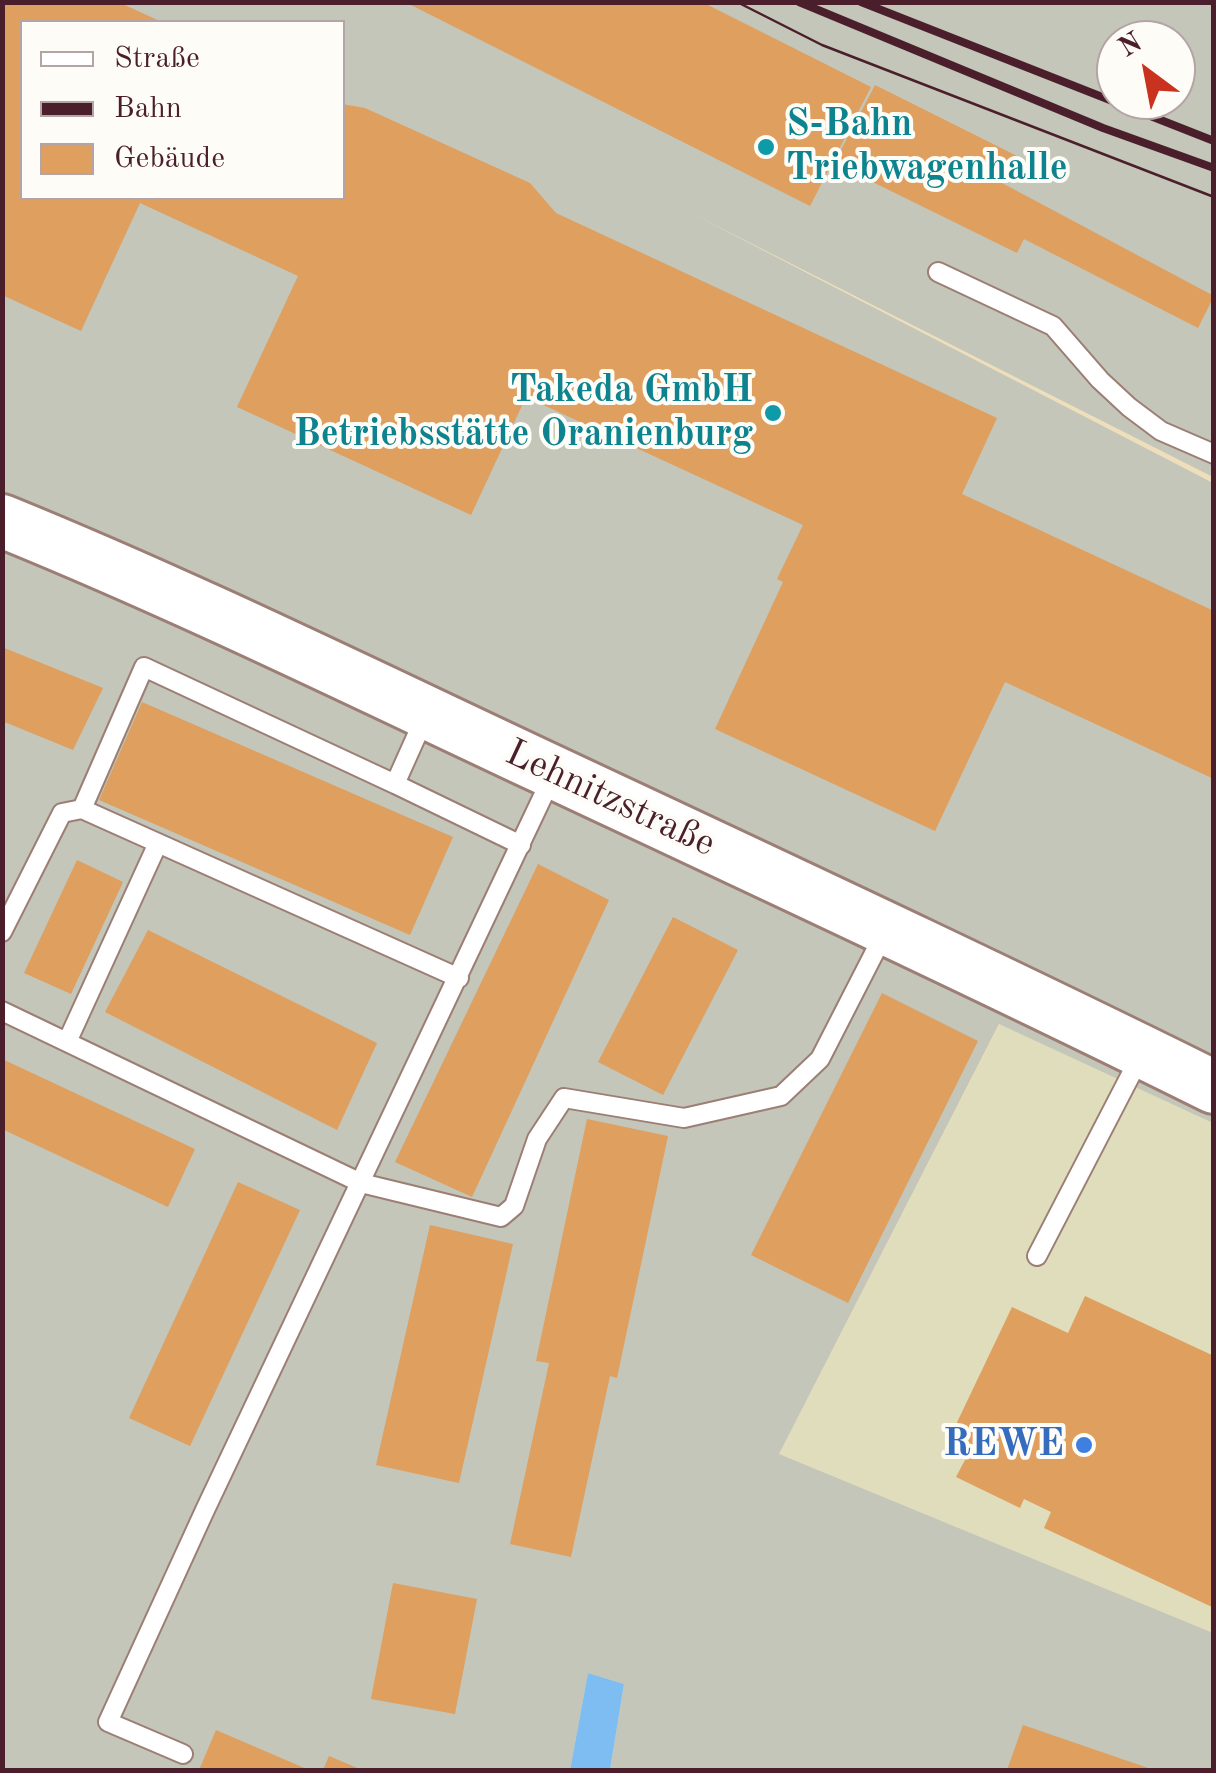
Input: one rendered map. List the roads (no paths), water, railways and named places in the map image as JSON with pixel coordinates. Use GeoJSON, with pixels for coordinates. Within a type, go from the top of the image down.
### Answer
{"type":"FeatureCollection","features":[{"type":"Feature","properties":{"kind":"main road","name":"Lehnitzstraße"},"geometry":{"type":"LineString","coordinates":[[2,521],[127,572],[427,712],[1214,1087]]}},
{"type":"Feature","properties":{"kind":"lane"},"geometry":{"type":"LineString","coordinates":[[938,272],[1053,326],[1129,407],[1161,431],[1214,454]]}},
{"type":"Feature","properties":{"kind":"lane"},"geometry":{"type":"LineString","coordinates":[[82,809],[144,667],[521,844]]}},
{"type":"Feature","properties":{"kind":"lane"},"geometry":{"type":"LineString","coordinates":[[395,784],[427,712]]}},
{"type":"Feature","properties":{"kind":"lane"},"geometry":{"type":"LineString","coordinates":[[183,1754],[108,1722],[554,772]]}},
{"type":"Feature","properties":{"kind":"lane"},"geometry":{"type":"LineString","coordinates":[[2,932],[62,813],[82,809],[459,978]]}},
{"type":"Feature","properties":{"kind":"lane"},"geometry":{"type":"LineString","coordinates":[[68,1042],[158,844]]}},
{"type":"Feature","properties":{"kind":"lane"},"geometry":{"type":"LineString","coordinates":[[2,1011],[361,1183],[500,1217],[514,1206],[537,1139],[564,1098],[684,1118],[781,1096],[820,1059],[887,928]]}},
{"type":"Feature","properties":{"kind":"lane"},"geometry":{"type":"LineString","coordinates":[[1038,1256],[1143,1052]]}},
{"type":"Feature","properties":{"kind":"water"},"geometry":{"type":"Polygon","coordinates":[[[588,1673],[624,1684],[610,1770],[570,1770],[588,1673]]]}},
{"type":"Feature","properties":{"kind":"tram line"},"geometry":{"type":"LineString","coordinates":[[737,2],[822,45],[1214,197]]}},
{"type":"Feature","properties":{"kind":"railway"},"geometry":{"type":"LineString","coordinates":[[799,2],[1103,128],[1214,168]]}},
{"type":"Feature","properties":{"kind":"railway"},"geometry":{"type":"LineString","coordinates":[[861,2],[1214,141]]}},
{"type":"Feature","properties":{"kind":"place","name":"S-Bahn Triebwagenhalle"},"geometry":{"type":"Point","coordinates":[766,147]}},
{"type":"Feature","properties":{"kind":"place","name":"Takeda GmbH Betriebsstätte Oranienburg"},"geometry":{"type":"Point","coordinates":[773,413]}},
{"type":"Feature","properties":{"kind":"place","name":"REWE"},"geometry":{"type":"Point","coordinates":[1084,1445]}}]}
